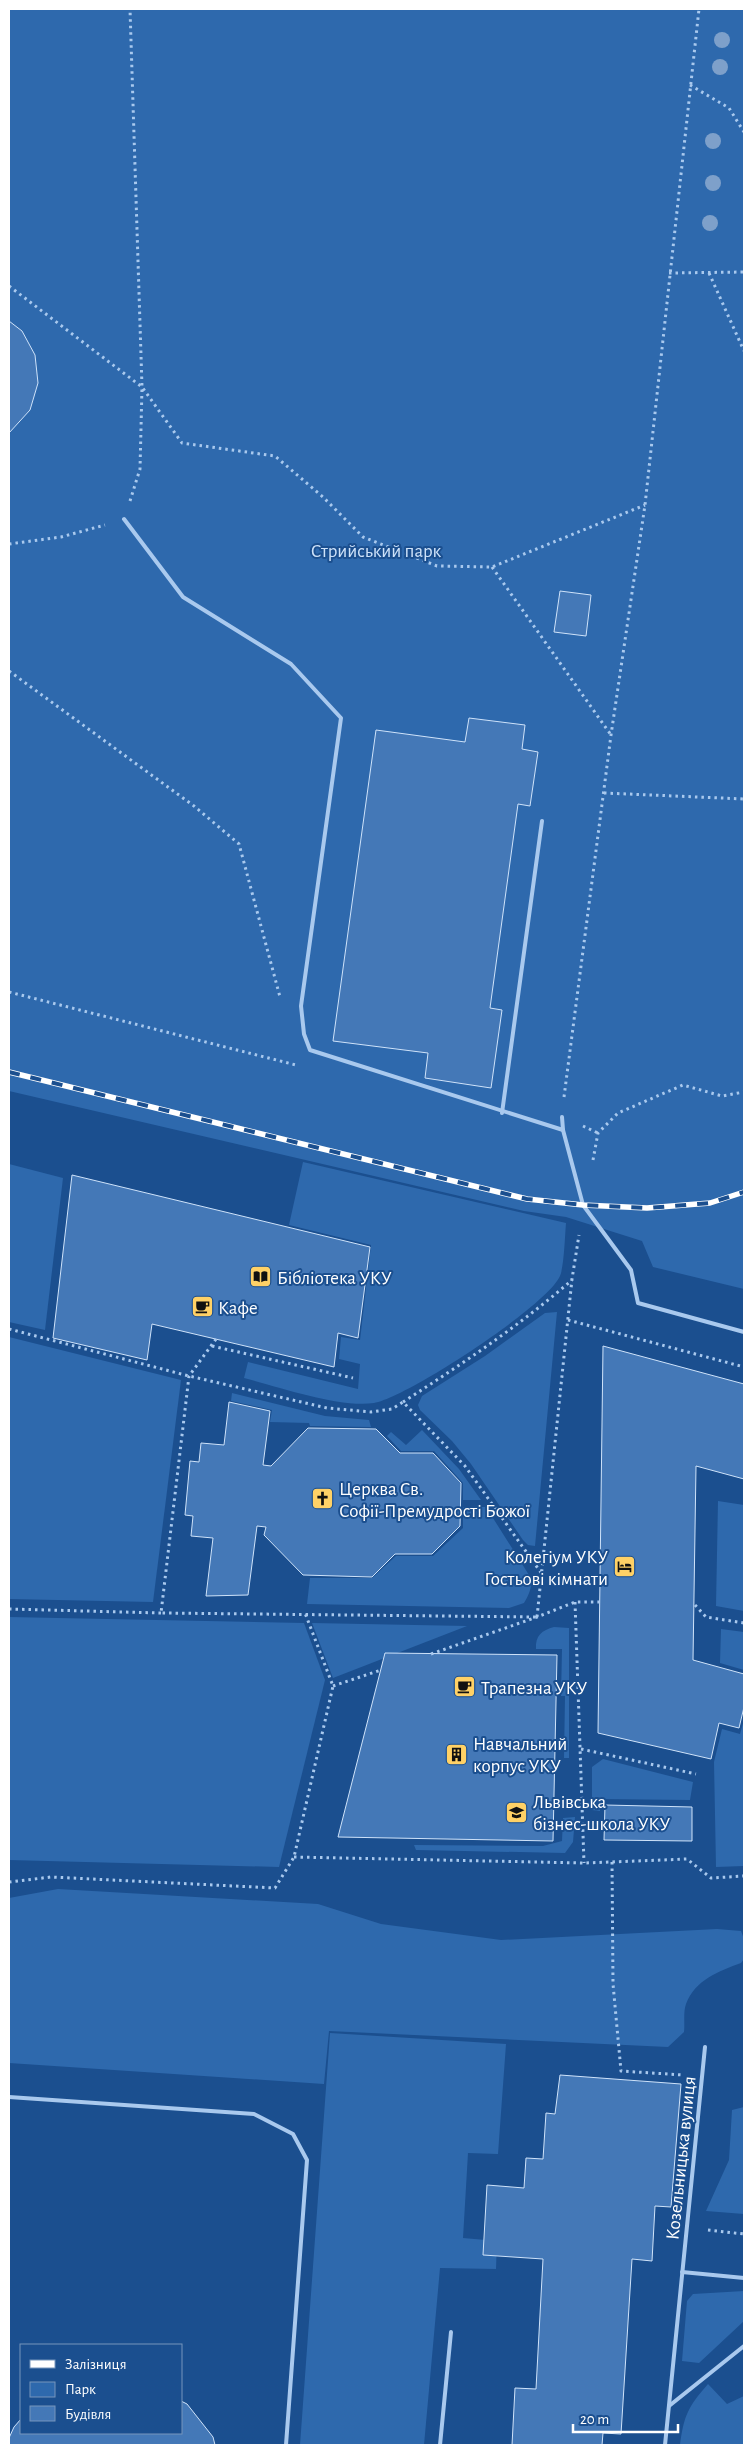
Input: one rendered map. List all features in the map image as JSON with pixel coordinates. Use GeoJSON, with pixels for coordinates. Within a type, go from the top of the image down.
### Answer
{"type":"FeatureCollection","features":[{"type":"Feature","properties":{"kind":"lane"},"geometry":{"type":"LineString","coordinates":[[124,519],[183,596],[291,664],[341,718],[301,1006],[304,1034],[310,1050],[502,1113],[563,1130]]}},
{"type":"Feature","properties":{"kind":"lane"},"geometry":{"type":"LineString","coordinates":[[502,1113],[542,821]]}},
{"type":"Feature","properties":{"kind":"lane"},"geometry":{"type":"LineString","coordinates":[[562,1118],[563,1130],[583,1205],[630,1270],[638,1303],[744,1332]]}},
{"type":"Feature","properties":{"kind":"lane","name":"Козельницька вулиця"},"geometry":{"type":"LineString","coordinates":[[665,2445],[705,2047]]}},
{"type":"Feature","properties":{"kind":"lane"},"geometry":{"type":"LineString","coordinates":[[9,2097],[254,2114],[293,2134],[307,2160],[286,2445]]}},
{"type":"Feature","properties":{"kind":"lane"},"geometry":{"type":"LineString","coordinates":[[682,2272],[744,2278]]}},
{"type":"Feature","properties":{"kind":"lane"},"geometry":{"type":"LineString","coordinates":[[440,2445],[451,2332]]}},
{"type":"Feature","properties":{"kind":"lane"},"geometry":{"type":"LineString","coordinates":[[669,2406],[744,2346]]}},
{"type":"Feature","properties":{"kind":"path"},"geometry":{"type":"LineString","coordinates":[[9,544],[61,537],[124,519],[140,469],[142,387],[130,9]]}},
{"type":"Feature","properties":{"kind":"path"},"geometry":{"type":"LineString","coordinates":[[562,1118],[611,735],[645,505],[699,9]]}},
{"type":"Feature","properties":{"kind":"path"},"geometry":{"type":"LineString","coordinates":[[690,85],[729,108],[744,132]]}},
{"type":"Feature","properties":{"kind":"path"},"geometry":{"type":"LineString","coordinates":[[669,273],[744,272]]}},
{"type":"Feature","properties":{"kind":"path"},"geometry":{"type":"LineString","coordinates":[[709,273],[744,351]]}},
{"type":"Feature","properties":{"kind":"path"},"geometry":{"type":"LineString","coordinates":[[9,286],[142,387],[182,443],[275,456],[323,498],[363,537],[437,566],[492,567],[645,505]]}},
{"type":"Feature","properties":{"kind":"path"},"geometry":{"type":"LineString","coordinates":[[492,567],[611,735]]}},
{"type":"Feature","properties":{"kind":"path"},"geometry":{"type":"LineString","coordinates":[[9,671],[194,806],[239,844],[280,998]]}},
{"type":"Feature","properties":{"kind":"path"},"geometry":{"type":"LineString","coordinates":[[604,793],[744,799]]}},
{"type":"Feature","properties":{"kind":"path"},"geometry":{"type":"LineString","coordinates":[[9,992],[303,1067]]}},
{"type":"Feature","properties":{"kind":"path"},"geometry":{"type":"LineString","coordinates":[[598,1133],[618,1113],[683,1085],[722,1096],[744,1092]]}},
{"type":"Feature","properties":{"kind":"path"},"geometry":{"type":"LineString","coordinates":[[537,1617],[572,1279],[583,1205]]}},
{"type":"Feature","properties":{"kind":"path"},"geometry":{"type":"LineString","coordinates":[[9,1328],[189,1376],[327,1408],[371,1412],[392,1409],[482,1352],[541,1307],[572,1279]]}},
{"type":"Feature","properties":{"kind":"path"},"geometry":{"type":"LineString","coordinates":[[568,1320],[744,1368]]}},
{"type":"Feature","properties":{"kind":"path"},"geometry":{"type":"LineString","coordinates":[[161,1613],[189,1376],[216,1339]]}},
{"type":"Feature","properties":{"kind":"path"},"geometry":{"type":"LineString","coordinates":[[212,1346],[353,1378]]}},
{"type":"Feature","properties":{"kind":"path"},"geometry":{"type":"LineString","coordinates":[[403,1402],[465,1466],[542,1575]]}},
{"type":"Feature","properties":{"kind":"path"},"geometry":{"type":"LineString","coordinates":[[575,1602],[584,1863]]}},
{"type":"Feature","properties":{"kind":"path"},"geometry":{"type":"LineString","coordinates":[[431,1654],[575,1602],[600,1602]]}},
{"type":"Feature","properties":{"kind":"path"},"geometry":{"type":"LineString","coordinates":[[695,1604],[706,1617],[744,1623]]}},
{"type":"Feature","properties":{"kind":"path"},"geometry":{"type":"LineString","coordinates":[[9,1609],[161,1613],[305,1613],[537,1617]]}},
{"type":"Feature","properties":{"kind":"path"},"geometry":{"type":"LineString","coordinates":[[9,1882],[51,1877],[275,1888],[294,1858],[333,1686],[305,1613]]}},
{"type":"Feature","properties":{"kind":"path"},"geometry":{"type":"LineString","coordinates":[[333,1686],[381,1670]]}},
{"type":"Feature","properties":{"kind":"path"},"geometry":{"type":"LineString","coordinates":[[581,1749],[696,1774]]}},
{"type":"Feature","properties":{"kind":"path"},"geometry":{"type":"LineString","coordinates":[[294,1858],[584,1863],[687,1859],[711,1878],[744,1876]]}},
{"type":"Feature","properties":{"kind":"path"},"geometry":{"type":"LineString","coordinates":[[612,1862],[613,1984],[622,2071],[701,2076]]}},
{"type":"Feature","properties":{"kind":"path"},"geometry":{"type":"LineString","coordinates":[[687,2229],[744,2234]]}},
{"type":"Feature","properties":{"kind":"green space","name":"Стрийський парк"},"geometry":{"type":"Polygon","coordinates":[[[9,9],[744,9],[744,1289],[653,1267],[642,1241],[566,1217],[524,1211],[9,1091],[9,9]]]}},
{"type":"Feature","properties":{"kind":"green space"},"geometry":{"type":"Polygon","coordinates":[[[303,1162],[566,1223],[560,1276],[550,1290],[530,1308],[474,1349],[415,1385],[374,1403],[360,1404],[327,1400],[244,1378],[248,1362],[358,1389],[360,1364],[339,1359],[341,1337],[360,1340],[371,1245],[289,1225],[303,1162]]]}},
{"type":"Feature","properties":{"kind":"green space"},"geometry":{"type":"Polygon","coordinates":[[[9,1164],[63,1178],[45,1330],[9,1322],[9,1164]]]}},
{"type":"Feature","properties":{"kind":"green space"},"geometry":{"type":"Polygon","coordinates":[[[557,1312],[535,1546],[528,1545],[523,1540],[471,1464],[452,1441],[420,1410],[418,1405],[422,1396],[485,1356],[545,1313],[557,1312]]]}},
{"type":"Feature","properties":{"kind":"green space"},"geometry":{"type":"Polygon","coordinates":[[[9,1337],[181,1380],[153,1602],[9,1599],[9,1337]]]}},
{"type":"Feature","properties":{"kind":"green space"},"geometry":{"type":"Polygon","coordinates":[[[232,1393],[325,1416],[369,1420],[371,1427],[310,1426],[309,1423],[270,1422],[272,1410],[231,1401],[232,1393]]]}},
{"type":"Feature","properties":{"kind":"green space"},"geometry":{"type":"Polygon","coordinates":[[[422,1430],[459,1469],[481,1500],[463,1500],[463,1483],[434,1451],[401,1451],[387,1436],[391,1432],[406,1445],[422,1430]]]}},
{"type":"Feature","properties":{"kind":"green space"},"geometry":{"type":"Polygon","coordinates":[[[718,1501],[744,1505],[744,1611],[716,1606],[718,1501]]]}},
{"type":"Feature","properties":{"kind":"green space"},"geometry":{"type":"Polygon","coordinates":[[[463,1507],[486,1507],[529,1575],[530,1589],[524,1603],[509,1608],[307,1604],[310,1578],[372,1578],[396,1556],[433,1556],[463,1528],[463,1507]]]}},
{"type":"Feature","properties":{"kind":"green space"},"geometry":{"type":"Polygon","coordinates":[[[9,1617],[304,1623],[325,1680],[279,1867],[9,1860],[9,1617]]]}},
{"type":"Feature","properties":{"kind":"green space"},"geometry":{"type":"Polygon","coordinates":[[[312,1623],[467,1626],[333,1678],[312,1623]]]}},
{"type":"Feature","properties":{"kind":"green space"},"geometry":{"type":"Polygon","coordinates":[[[554,1627],[569,1628],[569,1758],[564,1758],[565,1696],[561,1696],[562,1649],[536,1649],[540,1634],[554,1627]]]}},
{"type":"Feature","properties":{"kind":"green space"},"geometry":{"type":"Polygon","coordinates":[[[721,1629],[744,1632],[744,1670],[720,1663],[721,1629]]]}},
{"type":"Feature","properties":{"kind":"green space"},"geometry":{"type":"Polygon","coordinates":[[[744,1720],[744,1866],[716,1867],[714,1762],[722,1729],[740,1734],[744,1720]]]}},
{"type":"Feature","properties":{"kind":"green space"},"geometry":{"type":"Polygon","coordinates":[[[603,1759],[693,1782],[690,1800],[600,1799],[600,1811],[592,1810],[592,1767],[603,1759]]]}},
{"type":"Feature","properties":{"kind":"green space"},"geometry":{"type":"Polygon","coordinates":[[[575,1817],[573,1842],[565,1853],[416,1850],[414,1845],[543,1846],[562,1841],[563,1818],[575,1817]]]}},
{"type":"Feature","properties":{"kind":"green space"},"geometry":{"type":"Polygon","coordinates":[[[58,1889],[318,1904],[381,1924],[501,1940],[717,1929],[741,1931],[744,1939],[744,1959],[741,1963],[724,1969],[709,1978],[695,1989],[685,2007],[684,2032],[668,2047],[329,2031],[324,2084],[9,2063],[9,1898],[58,1889]]]}},
{"type":"Feature","properties":{"kind":"green space"},"geometry":{"type":"Polygon","coordinates":[[[330,2033],[506,2044],[498,2154],[468,2153],[463,2238],[497,2241],[496,2269],[440,2268],[424,2445],[300,2445],[330,2033]]]}},
{"type":"Feature","properties":{"kind":"green space"},"geometry":{"type":"Polygon","coordinates":[[[744,2107],[744,2214],[706,2211],[729,2160],[732,2110],[744,2107]]]}},
{"type":"Feature","properties":{"kind":"green space"},"geometry":{"type":"Polygon","coordinates":[[[744,2291],[744,2321],[699,2363],[682,2361],[687,2301],[693,2294],[744,2291]]]}},
{"type":"Feature","properties":{"kind":"green space"},"geometry":{"type":"Polygon","coordinates":[[[708,2384],[727,2404],[744,2396],[744,2445],[680,2445],[683,2426],[688,2412],[708,2384]]]}},
{"type":"Feature","properties":{"kind":"building"},"geometry":{"type":"Polygon","coordinates":[[[9,321],[22,331],[35,355],[38,383],[30,410],[9,433],[9,321]]]}},
{"type":"Feature","properties":{"kind":"building"},"geometry":{"type":"Polygon","coordinates":[[[560,591],[591,595],[586,636],[554,632],[560,591]]]}},
{"type":"Feature","properties":{"kind":"building"},"geometry":{"type":"Polygon","coordinates":[[[469,718],[525,725],[522,749],[538,752],[530,806],[518,804],[490,1008],[502,1010],[491,1088],[425,1078],[428,1053],[333,1041],[376,730],[465,742],[469,718]]]}},
{"type":"Feature","properties":{"kind":"building"},"geometry":{"type":"Polygon","coordinates":[[[72,1175],[370,1247],[358,1338],[338,1333],[334,1367],[152,1324],[147,1360],[53,1338],[72,1175]]]}},
{"type":"Feature","properties":{"kind":"building"},"geometry":{"type":"Polygon","coordinates":[[[603,1346],[744,1384],[744,1479],[696,1466],[693,1660],[744,1674],[744,1707],[739,1728],[719,1723],[711,1759],[598,1733],[603,1346]]]}},
{"type":"Feature","properties":{"kind":"building","name":"Церква Св. Софії-Премудрості Божої"},"geometry":{"type":"Polygon","coordinates":[[[229,1402],[270,1411],[263,1465],[271,1466],[308,1428],[376,1429],[400,1453],[433,1453],[461,1483],[460,1526],[432,1554],[395,1554],[372,1577],[303,1575],[264,1535],[266,1527],[257,1526],[248,1595],[206,1596],[213,1538],[191,1536],[193,1516],[185,1515],[190,1461],[199,1462],[201,1443],[224,1445],[229,1402]]]}},
{"type":"Feature","properties":{"kind":"building","name":"Навчальний корпус УКУ"},"geometry":{"type":"Polygon","coordinates":[[[385,1653],[557,1655],[553,1841],[338,1837],[385,1653]]]}},
{"type":"Feature","properties":{"kind":"building"},"geometry":{"type":"Polygon","coordinates":[[[605,1805],[692,1807],[692,1841],[604,1840],[605,1805]]]}},
{"type":"Feature","properties":{"kind":"building"},"geometry":{"type":"Polygon","coordinates":[[[560,2075],[681,2084],[671,2207],[655,2206],[652,2261],[632,2259],[621,2434],[603,2433],[602,2445],[512,2445],[515,2388],[536,2389],[543,2259],[483,2255],[487,2185],[524,2188],[526,2158],[543,2159],[546,2113],[555,2114],[560,2075]]]}},
{"type":"Feature","properties":{"kind":"building"},"geometry":{"type":"Polygon","coordinates":[[[182,2402],[187,2404],[213,2437],[215,2445],[9,2445],[9,2438],[14,2427],[20,2420],[20,2434],[182,2434],[182,2402]]]}},
{"type":"Feature","properties":{"kind":"railway"},"geometry":{"type":"LineString","coordinates":[[9,1072],[527,1199],[583,1205],[647,1208],[710,1203],[744,1192]]}},
{"type":"Feature","properties":{"kind":"place","name":"Бібліотека УКУ"},"geometry":{"type":"Point","coordinates":[261,1277]}},
{"type":"Feature","properties":{"kind":"place","name":"Кафе"},"geometry":{"type":"Point","coordinates":[202,1307]}},
{"type":"Feature","properties":{"kind":"place","name":"Церква Св. Софії-Премудрості Божої"},"geometry":{"type":"Point","coordinates":[323,1499]}},
{"type":"Feature","properties":{"kind":"place","name":"Колегіум УКУ Гостьові кімнати"},"geometry":{"type":"Point","coordinates":[624,1567]}},
{"type":"Feature","properties":{"kind":"place","name":"Трапезна УКУ"},"geometry":{"type":"Point","coordinates":[465,1687]}},
{"type":"Feature","properties":{"kind":"place","name":"Навчальний корпус УКУ"},"geometry":{"type":"Point","coordinates":[457,1754]}},
{"type":"Feature","properties":{"kind":"place","name":"Львівська бізнес-школа УКУ"},"geometry":{"type":"Point","coordinates":[517,1812]}}]}
